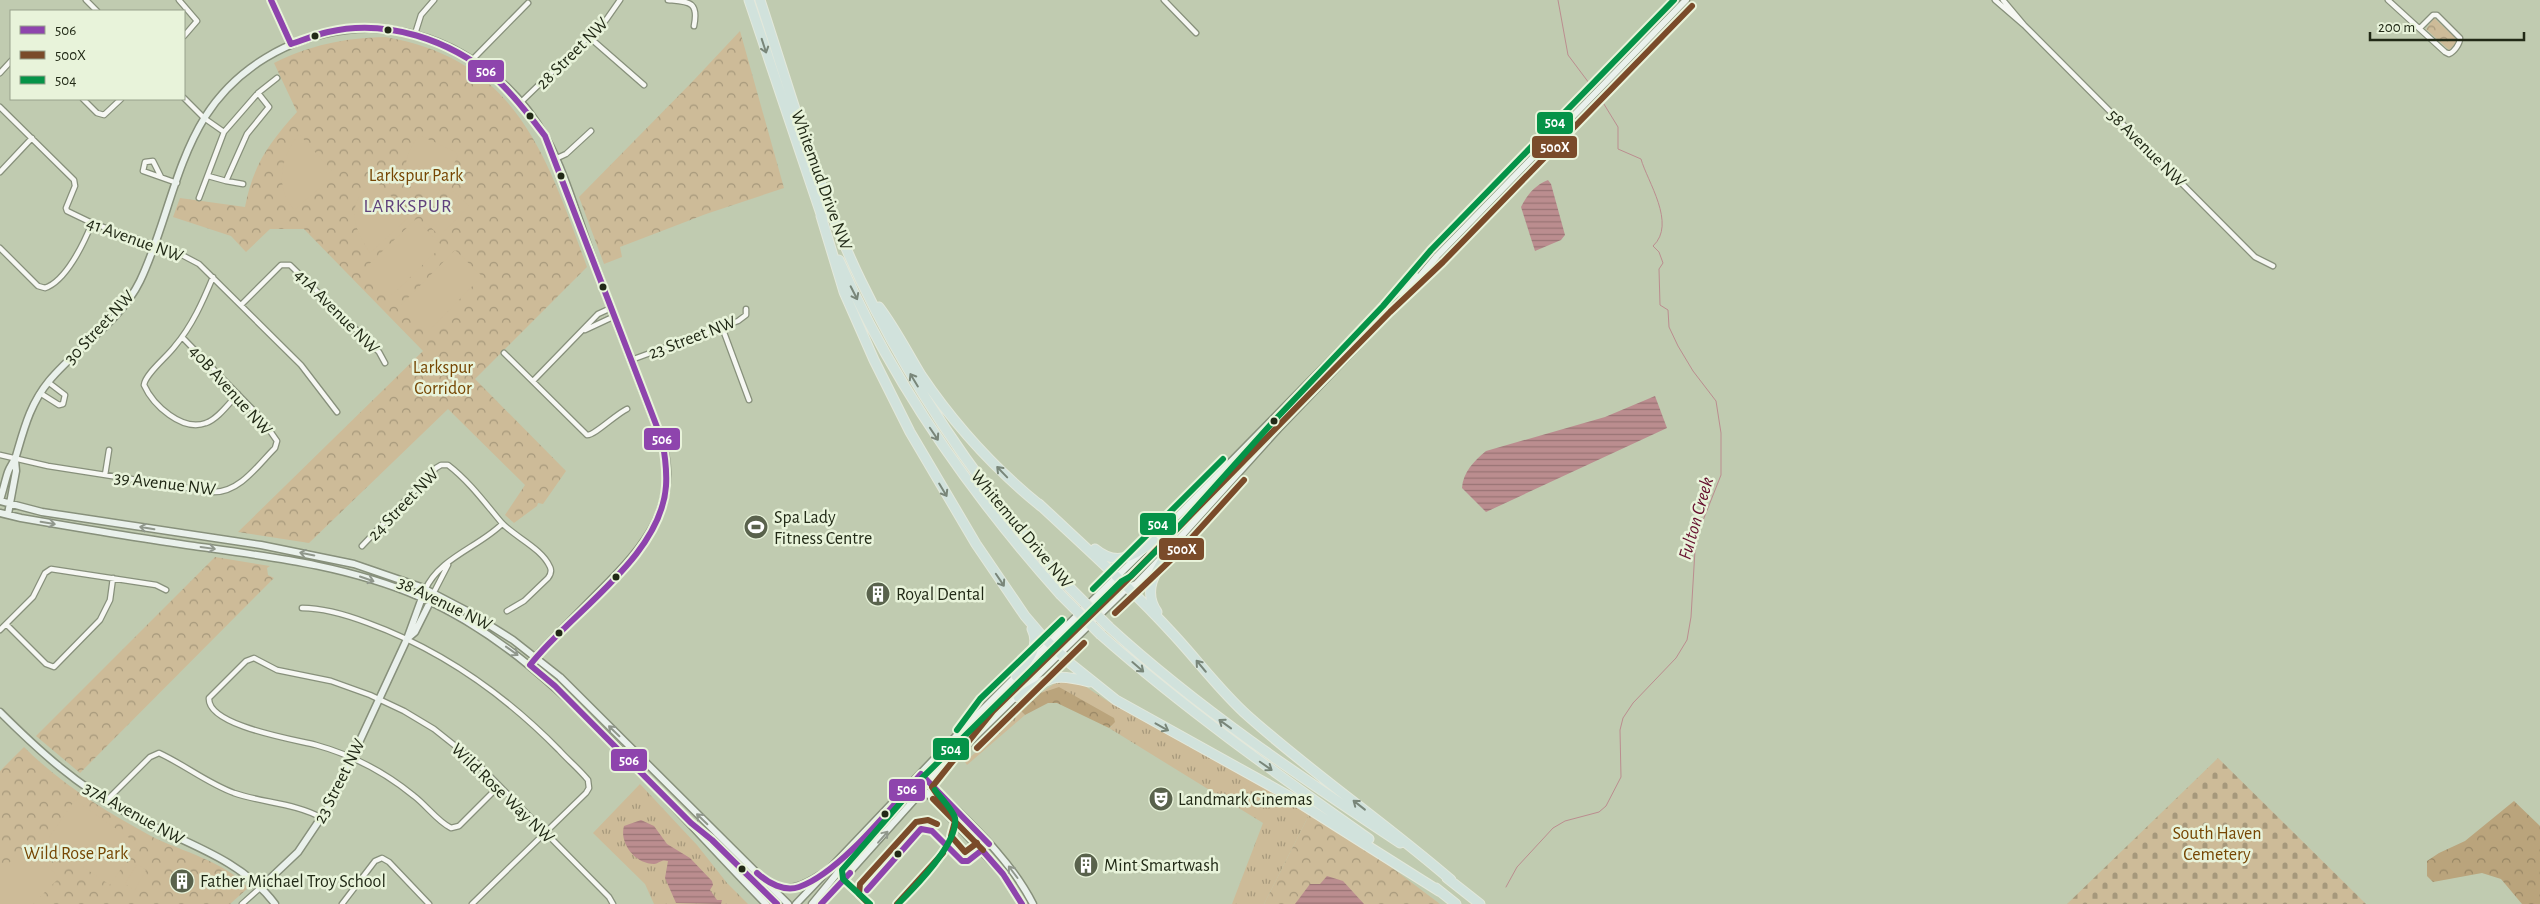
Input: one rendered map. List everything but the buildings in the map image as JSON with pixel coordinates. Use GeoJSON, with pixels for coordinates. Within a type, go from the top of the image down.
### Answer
{"type":"FeatureCollection","features":[{"type":"Feature","properties":{"kind":"highway","name":"Whitemud Drive NW"},"geometry":{"type":"LineString","coordinates":[[749,0],[807,178],[851,287],[888,359],[917,408],[986,507],[1060,594],[1101,635],[1171,696],[1456,904]]}},
{"type":"Feature","properties":{"kind":"highway","name":"Whitemud Drive NW"},"geometry":{"type":"LineString","coordinates":[[760,0],[818,174],[861,281],[900,357],[965,460],[1027,540],[1069,587],[1109,627],[1180,689],[1308,782],[1451,880],[1480,904]]}},
{"type":"Feature","properties":{"kind":"highway"},"geometry":{"type":"LineString","coordinates":[[821,216],[844,292],[898,408],[957,513],[1025,616],[1049,644],[1092,682],[1134,711],[1287,795],[1439,891]]}},
{"type":"Feature","properties":{"kind":"highway"},"geometry":{"type":"LineString","coordinates":[[861,281],[890,321],[922,376],[952,416],[1006,476],[1101,554],[1111,559],[1130,557],[1154,540]]}},
{"type":"Feature","properties":{"kind":"highway"},"geometry":{"type":"LineString","coordinates":[[1039,504],[1128,587],[1175,636],[1228,697],[1300,759],[1404,840],[1451,880]]}},
{"type":"Feature","properties":{"kind":"highway"},"geometry":{"type":"LineString","coordinates":[[1171,548],[1155,573],[1150,593],[1151,603],[1175,636]]}},
{"type":"Feature","properties":{"kind":"highway"},"geometry":{"type":"LineString","coordinates":[[1016,676],[1032,652],[1036,641],[1025,616]]}},
{"type":"Feature","properties":{"kind":"highway"},"geometry":{"type":"LineString","coordinates":[[1018,697],[1056,676],[1066,676],[1092,682]]}},
{"type":"Feature","properties":{"kind":"main road"},"geometry":{"type":"LineString","coordinates":[[271,0],[291,44]]}},
{"type":"Feature","properties":{"kind":"main road"},"geometry":{"type":"LineString","coordinates":[[821,904],[923,790],[925,779],[960,741],[986,705],[1118,577],[1384,306],[1437,256],[1686,0]]}},
{"type":"Feature","properties":{"kind":"main road","name":"30 Street NW"},"geometry":{"type":"LineString","coordinates":[[0,500],[9,470],[15,460],[28,415],[40,393],[48,382],[125,304],[140,280],[204,118],[238,79],[264,59],[291,44],[335,32],[362,28],[415,34],[446,45],[473,59],[502,82],[545,136],[662,440],[666,457],[666,482],[660,514],[651,533],[631,560],[530,665]]}},
{"type":"Feature","properties":{"kind":"main road"},"geometry":{"type":"LineString","coordinates":[[796,904],[915,780],[925,779],[1018,697],[1128,587],[1136,584],[1278,429],[1390,312],[1437,256]]}},
{"type":"Feature","properties":{"kind":"main road","name":"30 Street NW"},"geometry":{"type":"LineString","coordinates":[[8,514],[16,471],[15,460]]}},
{"type":"Feature","properties":{"kind":"main road","name":"38 Avenue NW"},"geometry":{"type":"LineString","coordinates":[[0,500],[42,512],[308,554],[354,564],[433,594],[498,630],[536,657],[571,688],[788,904]]}},
{"type":"Feature","properties":{"kind":"main road","name":"38 Avenue NW"},"geometry":{"type":"LineString","coordinates":[[0,513],[149,539],[322,565],[394,587],[430,602],[485,633],[530,665],[590,720],[766,904]]}},
{"type":"Feature","properties":{"kind":"main road","name":"23 Street NW"},"geometry":{"type":"LineString","coordinates":[[260,888],[298,852],[322,818],[380,699],[407,639],[425,590]]}},
{"type":"Feature","properties":{"kind":"main road","name":"23 Street NW"},"geometry":{"type":"LineString","coordinates":[[407,639],[415,632],[433,594]]}},
{"type":"Feature","properties":{"kind":"main road","name":"37A Avenue NW"},"geometry":{"type":"LineString","coordinates":[[2,717],[54,765],[106,801],[155,828],[226,861],[245,874],[274,904]]}},
{"type":"Feature","properties":{"kind":"main road"},"geometry":{"type":"LineString","coordinates":[[925,779],[996,851],[1020,882],[1033,904]]}},
{"type":"Feature","properties":{"kind":"main road"},"geometry":{"type":"LineString","coordinates":[[915,780],[1004,874],[1022,904]]}},
{"type":"Feature","properties":{"kind":"main road"},"geometry":{"type":"LineString","coordinates":[[812,904],[850,860],[892,804]]}},
{"type":"Feature","properties":{"kind":"main road"},"geometry":{"type":"LineString","coordinates":[[691,824],[712,840],[777,904]]}},
{"type":"Feature","properties":{"kind":"main road"},"geometry":{"type":"LineString","coordinates":[[762,878],[773,885],[790,888],[798,887],[832,867]]}},
{"type":"Feature","properties":{"kind":"main road"},"geometry":{"type":"LineString","coordinates":[[755,893],[759,904]]}},
{"type":"Feature","properties":{"kind":"main road"},"geometry":{"type":"LineString","coordinates":[[828,904],[831,894]]}},
{"type":"Feature","properties":{"kind":"street"},"geometry":{"type":"LineString","coordinates":[[86,0],[96,10]]}},
{"type":"Feature","properties":{"kind":"street"},"geometry":{"type":"LineString","coordinates":[[179,0],[197,21],[185,35]]}},
{"type":"Feature","properties":{"kind":"street"},"geometry":{"type":"LineString","coordinates":[[415,34],[421,16],[434,0]]}},
{"type":"Feature","properties":{"kind":"street","name":"28 Street NW"},"geometry":{"type":"LineString","coordinates":[[520,103],[589,37],[610,15],[620,0]]}},
{"type":"Feature","properties":{"kind":"street"},"geometry":{"type":"LineString","coordinates":[[668,0],[686,2],[693,6],[696,11],[694,26]]}},
{"type":"Feature","properties":{"kind":"street"},"geometry":{"type":"LineString","coordinates":[[1164,0],[1196,33]]}},
{"type":"Feature","properties":{"kind":"street","name":"58 Avenue NW"},"geometry":{"type":"LineString","coordinates":[[1995,0],[2024,25],[2256,257],[2265,264],[2273,266]]}},
{"type":"Feature","properties":{"kind":"street","name":"58 Avenue NW"},"geometry":{"type":"LineString","coordinates":[[2003,0],[2024,25]]}},
{"type":"Feature","properties":{"kind":"street"},"geometry":{"type":"LineString","coordinates":[[2388,0],[2449,54],[2460,41],[2460,38],[2437,15],[2432,15],[2420,28]]}},
{"type":"Feature","properties":{"kind":"street"},"geometry":{"type":"LineString","coordinates":[[473,59],[528,3]]}},
{"type":"Feature","properties":{"kind":"street"},"geometry":{"type":"LineString","coordinates":[[589,37],[644,85]]}},
{"type":"Feature","properties":{"kind":"street"},"geometry":{"type":"LineString","coordinates":[[0,73],[10,62]]}},
{"type":"Feature","properties":{"kind":"street"},"geometry":{"type":"LineString","coordinates":[[199,198],[224,132],[258,93],[277,78]]}},
{"type":"Feature","properties":{"kind":"street"},"geometry":{"type":"LineString","coordinates":[[226,181],[247,134],[269,107],[258,93]]}},
{"type":"Feature","properties":{"kind":"street"},"geometry":{"type":"LineString","coordinates":[[185,99],[204,118],[224,132]]}},
{"type":"Feature","properties":{"kind":"street"},"geometry":{"type":"LineString","coordinates":[[84,100],[98,113],[104,115],[121,100]]}},
{"type":"Feature","properties":{"kind":"street","name":"41 Avenue NW"},"geometry":{"type":"LineString","coordinates":[[0,107],[74,180],[75,186],[66,208],[67,211],[92,223],[154,244],[193,260],[213,277],[301,365],[337,412]]}},
{"type":"Feature","properties":{"kind":"street"},"geometry":{"type":"LineString","coordinates":[[555,159],[566,154],[591,131]]}},
{"type":"Feature","properties":{"kind":"street"},"geometry":{"type":"LineString","coordinates":[[0,172],[32,138]]}},
{"type":"Feature","properties":{"kind":"street"},"geometry":{"type":"LineString","coordinates":[[160,177],[153,161],[145,162],[143,171],[160,177],[177,183]]}},
{"type":"Feature","properties":{"kind":"street"},"geometry":{"type":"LineString","coordinates":[[208,176],[243,184]]}},
{"type":"Feature","properties":{"kind":"street"},"geometry":{"type":"LineString","coordinates":[[0,248],[38,286],[45,288],[51,285],[76,258],[92,223]]}},
{"type":"Feature","properties":{"kind":"street","name":"41A Avenue NW"},"geometry":{"type":"LineString","coordinates":[[241,305],[280,266],[286,264],[294,267],[379,352],[385,363]]}},
{"type":"Feature","properties":{"kind":"street"},"geometry":{"type":"LineString","coordinates":[[213,277],[196,315],[182,337],[147,376],[144,385],[173,419],[198,424],[208,422],[238,394]]}},
{"type":"Feature","properties":{"kind":"street"},"geometry":{"type":"LineString","coordinates":[[533,381],[598,314],[611,308]]}},
{"type":"Feature","properties":{"kind":"street","name":"23 Street NW"},"geometry":{"type":"LineString","coordinates":[[631,360],[722,327],[744,317],[746,309]]}},
{"type":"Feature","properties":{"kind":"street"},"geometry":{"type":"LineString","coordinates":[[584,330],[614,316]]}},
{"type":"Feature","properties":{"kind":"street"},"geometry":{"type":"LineString","coordinates":[[722,327],[749,400]]}},
{"type":"Feature","properties":{"kind":"street","name":"40B Avenue NW"},"geometry":{"type":"LineString","coordinates":[[182,337],[266,423],[277,444],[242,481],[226,491]]}},
{"type":"Feature","properties":{"kind":"street"},"geometry":{"type":"LineString","coordinates":[[504,353],[583,432],[590,436],[614,416],[627,409]]}},
{"type":"Feature","properties":{"kind":"street"},"geometry":{"type":"LineString","coordinates":[[40,393],[59,405],[63,404],[65,395],[48,382]]}},
{"type":"Feature","properties":{"kind":"street","name":"39 Avenue NW"},"geometry":{"type":"LineString","coordinates":[[105,475],[109,450]]}},
{"type":"Feature","properties":{"kind":"street","name":"39 Avenue NW"},"geometry":{"type":"LineString","coordinates":[[0,455],[15,460],[170,486],[214,492],[226,491]]}},
{"type":"Feature","properties":{"kind":"street","name":"24 Street NW"},"geometry":{"type":"LineString","coordinates":[[362,546],[436,468],[446,464],[490,507],[502,524]]}},
{"type":"Feature","properties":{"kind":"street"},"geometry":{"type":"LineString","coordinates":[[502,524],[531,546],[551,569],[550,575],[528,598],[507,611]]}},
{"type":"Feature","properties":{"kind":"street","name":"23 Street NW"},"geometry":{"type":"LineString","coordinates":[[425,590],[437,571],[502,524]]}},
{"type":"Feature","properties":{"kind":"street","name":"23 Street NW"},"geometry":{"type":"LineString","coordinates":[[433,594],[449,563]]}},
{"type":"Feature","properties":{"kind":"street"},"geometry":{"type":"LineString","coordinates":[[0,630],[32,597],[47,571],[54,569],[156,585],[166,590]]}},
{"type":"Feature","properties":{"kind":"street"},"geometry":{"type":"LineString","coordinates":[[6,624],[46,664],[52,667],[60,663],[100,620],[110,600],[113,578]]}},
{"type":"Feature","properties":{"kind":"street"},"geometry":{"type":"LineString","coordinates":[[302,608],[314,608],[340,614],[407,639],[455,664],[499,695],[532,724],[588,780],[588,790],[472,904]]}},
{"type":"Feature","properties":{"kind":"street","name":"Wild Rose Way NW"},"geometry":{"type":"LineString","coordinates":[[352,758],[316,745],[274,737],[248,728],[214,710],[209,698],[246,661],[254,658],[278,670],[331,682],[380,699],[443,735],[470,757],[609,897],[613,904]]}},
{"type":"Feature","properties":{"kind":"street"},"geometry":{"type":"LineString","coordinates":[[106,801],[150,756],[159,753],[202,778],[232,792],[299,808],[322,818]]}},
{"type":"Feature","properties":{"kind":"street"},"geometry":{"type":"LineString","coordinates":[[352,758],[381,773],[405,789],[451,828],[459,826],[499,786]]}},
{"type":"Feature","properties":{"kind":"street"},"geometry":{"type":"LineString","coordinates":[[342,904],[375,861],[380,858],[389,862],[429,904]]}},
{"type":"Feature","properties":{"kind":"street","name":"23 Street NW"},"geometry":{"type":"LineString","coordinates":[[242,904],[260,888]]}},
{"type":"Feature","properties":{"kind":"green space"},"geometry":{"type":"Polygon","coordinates":[[[2434,18],[2456,38],[2457,42],[2449,50],[2426,29],[2434,18]]]}},
{"type":"Feature","properties":{"kind":"green space"},"geometry":{"type":"Polygon","coordinates":[[[740,31],[784,188],[706,214],[620,247],[622,257],[604,264],[579,197],[740,31]]]}},
{"type":"Feature","properties":{"kind":"green space","name":"Larkspur Park"},"geometry":{"type":"Polygon","coordinates":[[[385,37],[430,49],[467,67],[496,90],[520,119],[540,152],[557,188],[587,267],[475,379],[566,471],[543,504],[538,503],[537,506],[514,523],[505,515],[525,485],[448,409],[309,543],[238,532],[423,351],[304,229],[270,229],[246,252],[231,236],[173,217],[180,198],[245,207],[248,192],[264,155],[278,134],[297,112],[274,63],[314,47],[355,39],[385,37]]]}},
{"type":"Feature","properties":{"kind":"green space"},"geometry":{"type":"Polygon","coordinates":[[[299,134],[333,172],[333,177],[294,210],[284,191],[282,172],[288,152],[299,134]]]}},
{"type":"Feature","properties":{"kind":"green space"},"geometry":{"type":"Polygon","coordinates":[[[419,135],[456,152],[458,156],[434,201],[415,187],[407,172],[408,155],[419,135]]]}},
{"type":"Feature","properties":{"kind":"green space"},"geometry":{"type":"Polygon","coordinates":[[[374,179],[408,213],[408,218],[370,253],[359,232],[354,214],[359,197],[374,179]]]}},
{"type":"Feature","properties":{"kind":"green space"},"geometry":{"type":"Polygon","coordinates":[[[453,191],[469,206],[440,236],[424,221],[453,191]]]}},
{"type":"Feature","properties":{"kind":"green space"},"geometry":{"type":"Polygon","coordinates":[[[416,219],[442,246],[392,295],[365,268],[416,219]]]}},
{"type":"Feature","properties":{"kind":"green space"},"geometry":{"type":"Polygon","coordinates":[[[455,250],[482,276],[428,332],[401,305],[455,250]]]}},
{"type":"Feature","properties":{"kind":"green space"},"geometry":{"type":"Polygon","coordinates":[[[215,557],[270,566],[267,568],[268,575],[274,578],[80,773],[36,736],[215,557]]]}},
{"type":"Feature","properties":{"kind":"green space"},"geometry":{"type":"Polygon","coordinates":[[[1063,678],[1080,683],[1109,702],[1310,813],[1264,904],[1232,904],[1263,823],[1109,728],[1112,726],[1041,693],[1054,684],[1063,682],[1063,678]]]}},
{"type":"Feature","properties":{"kind":"green space"},"geometry":{"type":"Polygon","coordinates":[[[1059,687],[1114,718],[1115,722],[1109,728],[1057,703],[1048,703],[1025,715],[1021,711],[1041,693],[1059,687]]]}},
{"type":"Feature","properties":{"kind":"green space"},"geometry":{"type":"Polygon","coordinates":[[[1021,711],[1025,715],[967,765],[965,762],[1021,711]]]}},
{"type":"Feature","properties":{"kind":"green space","name":"Wild Rose Park"},"geometry":{"type":"Polygon","coordinates":[[[24,747],[68,785],[100,807],[163,842],[228,871],[248,888],[230,904],[0,904],[0,771],[24,747]]]}},
{"type":"Feature","properties":{"kind":"green space","name":"South Haven Cemetery"},"geometry":{"type":"Polygon","coordinates":[[[2218,758],[2366,904],[2067,904],[2218,758]]]}},
{"type":"Feature","properties":{"kind":"green space"},"geometry":{"type":"Polygon","coordinates":[[[640,784],[697,845],[727,883],[748,904],[654,904],[645,884],[593,833],[640,784]]]}},
{"type":"Feature","properties":{"kind":"green space"},"geometry":{"type":"Polygon","coordinates":[[[75,800],[138,844],[110,885],[46,842],[75,800]]]}},
{"type":"Feature","properties":{"kind":"green space"},"geometry":{"type":"Polygon","coordinates":[[[2514,801],[2540,826],[2540,904],[2522,904],[2501,879],[2482,873],[2433,882],[2427,876],[2427,861],[2465,841],[2514,801]]]}},
{"type":"Feature","properties":{"kind":"green space"},"geometry":{"type":"Polygon","coordinates":[[[1310,813],[1379,858],[1440,904],[1264,904],[1310,813]]]}},
{"type":"Feature","properties":{"kind":"green space"},"geometry":{"type":"Polygon","coordinates":[[[27,845],[59,878],[33,904],[0,904],[0,872],[27,845]]]}},
{"type":"Feature","properties":{"kind":"green space"},"geometry":{"type":"Polygon","coordinates":[[[137,864],[146,870],[135,890],[125,884],[137,864]]]}},
{"type":"Feature","properties":{"kind":"shaded area"},"geometry":{"type":"Polygon","coordinates":[[[1548,180],[1551,184],[1565,235],[1561,240],[1535,251],[1521,207],[1532,191],[1548,180]]]}},
{"type":"Feature","properties":{"kind":"shaded area"},"geometry":{"type":"Polygon","coordinates":[[[1655,396],[1667,428],[1486,512],[1462,488],[1464,477],[1470,467],[1486,451],[1605,417],[1655,396]]]}},
{"type":"Feature","properties":{"kind":"shaded area"},"geometry":{"type":"Polygon","coordinates":[[[641,820],[654,826],[667,844],[690,858],[712,881],[713,885],[710,890],[717,900],[722,900],[721,904],[676,903],[665,878],[668,861],[654,864],[647,863],[635,856],[626,845],[623,833],[624,826],[641,820]]]}},
{"type":"Feature","properties":{"kind":"shaded area"},"geometry":{"type":"Polygon","coordinates":[[[1327,876],[1343,881],[1364,904],[1295,904],[1310,884],[1320,884],[1327,876]]]}},
{"type":"Feature","properties":{"kind":"waterway","name":"Fulton Creek"},"geometry":{"type":"LineString","coordinates":[[1558,0],[1568,55],[1592,87]]}},
{"type":"Feature","properties":{"kind":"waterway","name":"Fulton Creek"},"geometry":{"type":"LineString","coordinates":[[1506,887],[1517,867],[1553,828],[1565,821],[1599,812],[1606,806],[1621,777],[1620,730],[1623,718],[1633,703],[1676,658],[1687,640],[1691,617],[1695,550],[1700,528],[1721,475],[1721,433],[1716,401],[1693,371],[1678,346],[1669,327],[1668,310],[1660,305],[1659,269],[1663,263],[1659,252],[1653,246],[1660,237],[1662,226],[1658,202],[1641,159],[1618,149],[1618,127],[1599,96]]}},
{"type":"Feature","properties":{"kind":"transit line","name":"506"},"geometry":{"type":"LineString","coordinates":[[271,0],[291,44]]}},
{"type":"Feature","properties":{"kind":"transit line","name":"504"},"geometry":{"type":"LineString","coordinates":[[870,904],[843,879],[842,870],[923,777],[1122,581],[1131,576],[1165,542],[1272,423],[1383,306],[1431,250],[1674,0]]}},
{"type":"Feature","properties":{"kind":"transit line","name":"500X"},"geometry":{"type":"LineString","coordinates":[[977,843],[965,852],[951,836],[955,821],[932,787],[993,711],[1124,583],[1390,312],[1443,262],[1692,6]]}},
{"type":"Feature","properties":{"kind":"transit line","name":"506"},"geometry":{"type":"LineString","coordinates":[[291,44],[328,32],[350,28],[394,30],[438,43],[458,53],[495,78],[528,113],[545,136],[662,440],[666,463],[666,486],[660,512],[648,536],[632,560],[547,645],[530,665],[555,686],[691,823],[712,840],[777,904]]}},
{"type":"Feature","properties":{"kind":"transit line","name":"504"},"geometry":{"type":"LineString","coordinates":[[1093,589],[1223,459]]}},
{"type":"Feature","properties":{"kind":"transit line","name":"500X"},"geometry":{"type":"LineString","coordinates":[[1115,613],[1177,554],[1244,480]]}},
{"type":"Feature","properties":{"kind":"transit line","name":"504"},"geometry":{"type":"LineString","coordinates":[[957,730],[980,699],[1062,620]]}},
{"type":"Feature","properties":{"kind":"transit line","name":"500X"},"geometry":{"type":"LineString","coordinates":[[977,748],[1084,643]]}},
{"type":"Feature","properties":{"kind":"transit line","name":"506"},"geometry":{"type":"LineString","coordinates":[[757,873],[771,883],[788,888],[799,887],[815,879],[848,854],[921,774],[989,844]]}},
{"type":"Feature","properties":{"kind":"transit line","name":"504"},"geometry":{"type":"LineString","coordinates":[[898,904],[943,852],[954,828],[954,815],[935,790]]}},
{"type":"Feature","properties":{"kind":"transit line","name":"500X"},"geometry":{"type":"LineString","coordinates":[[933,799],[983,850]]}},
{"type":"Feature","properties":{"kind":"transit line","name":"500X"},"geometry":{"type":"LineString","coordinates":[[869,904],[859,894],[860,884],[916,822],[928,820],[937,824]]}},
{"type":"Feature","properties":{"kind":"transit line","name":"506"},"geometry":{"type":"LineString","coordinates":[[867,890],[921,829],[932,831],[962,861],[968,861],[982,850]]}},
{"type":"Feature","properties":{"kind":"transit line","name":"506"},"geometry":{"type":"LineString","coordinates":[[982,850],[1003,874],[1022,904]]}},
{"type":"Feature","properties":{"kind":"transit line","name":"500X"},"geometry":{"type":"LineString","coordinates":[[897,904],[943,853]]}},
{"type":"Feature","properties":{"kind":"transit line","name":"506"},"geometry":{"type":"LineString","coordinates":[[821,904],[850,873]]}},
{"type":"Feature","properties":{"kind":"place","name":"Spa Lady Fitness Centre"},"geometry":{"type":"Point","coordinates":[756,527]}},
{"type":"Feature","properties":{"kind":"place","name":"Royal Dental"},"geometry":{"type":"Point","coordinates":[878,594]}},
{"type":"Feature","properties":{"kind":"place","name":"Landmark Cinemas"},"geometry":{"type":"Point","coordinates":[1161,799]}},
{"type":"Feature","properties":{"kind":"place","name":"Mint Smartwash"},"geometry":{"type":"Point","coordinates":[1086,865]}},
{"type":"Feature","properties":{"kind":"place","name":"Father Michael Troy School"},"geometry":{"type":"Point","coordinates":[182,881]}},
{"type":"Feature","properties":{"kind":"district","name":"LARKSPUR"},"geometry":{"type":"Point","coordinates":[408,205]}},
{"type":"Feature","properties":{"kind":"park label","name":"Larkspur Corridor"},"geometry":{"type":"Point","coordinates":[443,377]}}]}
